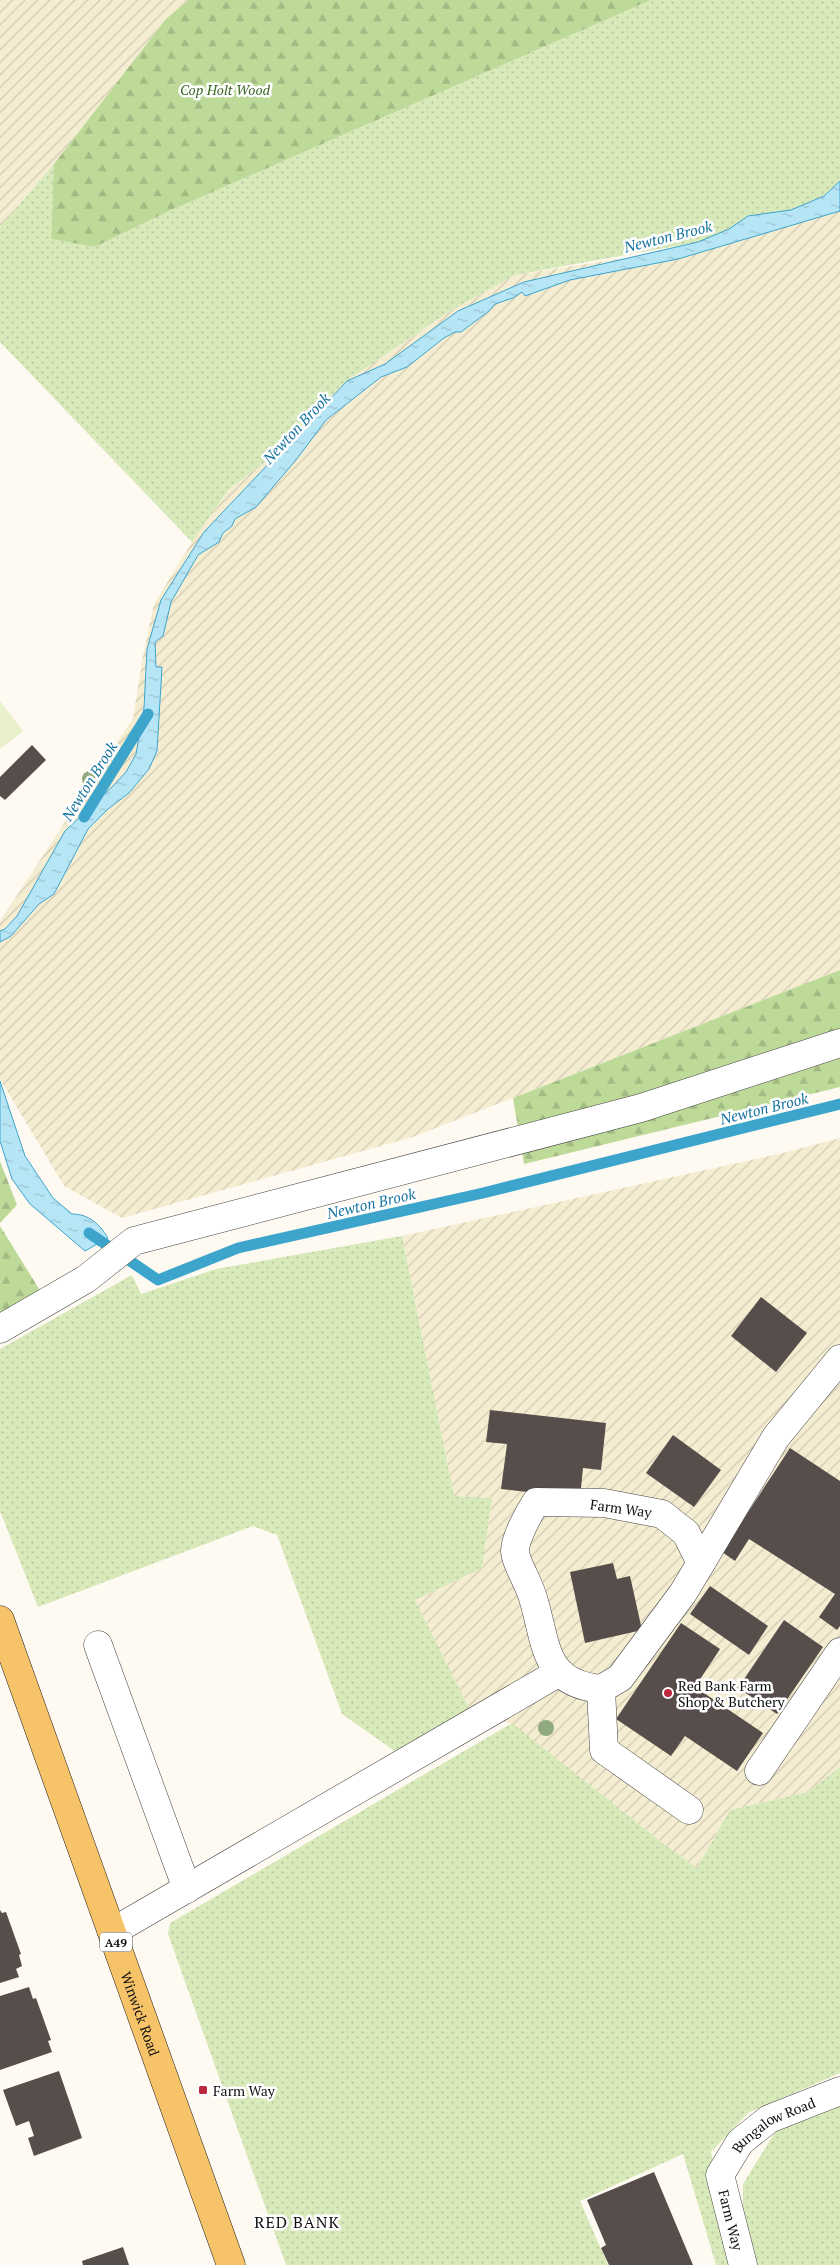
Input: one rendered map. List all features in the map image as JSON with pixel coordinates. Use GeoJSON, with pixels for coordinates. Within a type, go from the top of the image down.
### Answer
{"type":"FeatureCollection","features":[{"type":"Feature","properties":{"kind":"main road","name":"Winwick Road"},"geometry":{"type":"LineString","coordinates":[[0,1620],[231,2265]]}},
{"type":"Feature","properties":{"kind":"street"},"geometry":{"type":"LineString","coordinates":[[0,1328],[86,1279],[134,1242],[641,1108],[840,1043]]}},
{"type":"Feature","properties":{"kind":"street"},"geometry":{"type":"LineString","coordinates":[[112,1932],[558,1673],[582,1687],[601,1688],[620,1678],[683,1593],[776,1437],[840,1358]]}},
{"type":"Feature","properties":{"kind":"street","name":"Farm Way"},"geometry":{"type":"LineString","coordinates":[[558,1673],[548,1654],[533,1596],[515,1551],[526,1518],[536,1502],[604,1504],[662,1514],[686,1533],[700,1563]]}},
{"type":"Feature","properties":{"kind":"street"},"geometry":{"type":"LineString","coordinates":[[98,1645],[187,1889]]}},
{"type":"Feature","properties":{"kind":"street"},"geometry":{"type":"LineString","coordinates":[[759,1771],[840,1652]]}},
{"type":"Feature","properties":{"kind":"street"},"geometry":{"type":"LineString","coordinates":[[601,1688],[604,1750],[689,1810]]}},
{"type":"Feature","properties":{"kind":"street","name":"Bungalow Road"},"geometry":{"type":"LineString","coordinates":[[720,2176],[740,2142],[769,2119],[840,2091]]}},
{"type":"Feature","properties":{"kind":"street","name":"Farm Way"},"geometry":{"type":"LineString","coordinates":[[720,2176],[743,2265]]}},
{"type":"Feature","properties":{"kind":"shaded area"},"geometry":{"type":"Polygon","coordinates":[[[0,0],[188,0],[165,20],[54,164],[0,227],[0,0]]]}},
{"type":"Feature","properties":{"kind":"shaded area"},"geometry":{"type":"Polygon","coordinates":[[[840,181],[840,970],[413,1137],[122,1218],[64,1186],[0,1079],[0,921],[133,718],[154,604],[192,542],[229,489],[269,459],[345,382],[447,313],[515,275],[681,249],[824,196],[840,181]]]}},
{"type":"Feature","properties":{"kind":"shaded area"},"geometry":{"type":"Polygon","coordinates":[[[840,1138],[840,1767],[808,1792],[730,1810],[697,1868],[665,1845],[512,1724],[472,1714],[415,1600],[482,1568],[492,1498],[454,1496],[402,1236],[783,1153],[840,1138]]]}},
{"type":"Feature","properties":{"kind":"green space","name":"Cop Holt Wood"},"geometry":{"type":"Polygon","coordinates":[[[188,0],[651,0],[167,212],[95,247],[51,239],[54,164],[165,20],[188,0]]]}},
{"type":"Feature","properties":{"kind":"green space"},"geometry":{"type":"Polygon","coordinates":[[[651,0],[840,0],[840,181],[824,196],[791,210],[748,216],[729,229],[698,242],[515,275],[447,313],[345,382],[269,459],[229,489],[192,542],[0,342],[0,227],[54,164],[51,239],[95,247],[167,212],[651,0]]]}},
{"type":"Feature","properties":{"kind":"green space"},"geometry":{"type":"Polygon","coordinates":[[[0,701],[23,731],[0,749],[0,701]]]}},
{"type":"Feature","properties":{"kind":"green space"},"geometry":{"type":"Polygon","coordinates":[[[840,970],[840,1087],[524,1164],[513,1098],[840,970]]]}},
{"type":"Feature","properties":{"kind":"green space"},"geometry":{"type":"Polygon","coordinates":[[[0,1161],[17,1205],[0,1223],[0,1161]]]}},
{"type":"Feature","properties":{"kind":"green space"},"geometry":{"type":"Polygon","coordinates":[[[0,1226],[41,1292],[0,1313],[0,1226]]]}},
{"type":"Feature","properties":{"kind":"green space"},"geometry":{"type":"Polygon","coordinates":[[[402,1236],[454,1496],[492,1498],[482,1568],[415,1600],[472,1714],[399,1754],[342,1714],[277,1535],[253,1526],[38,1607],[0,1511],[0,1349],[132,1275],[141,1294],[216,1269],[402,1236]]]}},
{"type":"Feature","properties":{"kind":"green space"},"geometry":{"type":"Polygon","coordinates":[[[512,1723],[665,1845],[697,1868],[730,1810],[808,1792],[840,1767],[840,2073],[748,2113],[711,2152],[734,2265],[716,2265],[683,2154],[580,2201],[608,2265],[286,2265],[168,1934],[170,1923],[512,1723]]]}},
{"type":"Feature","properties":{"kind":"green space"},"geometry":{"type":"Polygon","coordinates":[[[840,2098],[840,2265],[754,2265],[743,2208],[743,2184],[777,2129],[840,2098]]]}},
{"type":"Feature","properties":{"kind":"water"},"geometry":{"type":"Polygon","coordinates":[[[840,181],[840,211],[678,259],[570,280],[525,296],[522,292],[513,298],[495,304],[489,311],[461,332],[455,332],[444,338],[407,367],[381,377],[326,420],[296,460],[256,507],[235,519],[232,526],[223,533],[219,542],[198,555],[171,602],[163,636],[155,642],[156,667],[162,667],[157,751],[149,769],[129,793],[108,809],[88,829],[54,894],[39,904],[11,936],[0,942],[0,931],[5,929],[17,916],[65,831],[126,772],[136,754],[144,708],[147,649],[161,600],[204,532],[347,381],[385,364],[458,311],[524,282],[698,242],[729,229],[748,216],[791,210],[824,196],[840,181]]]}},
{"type":"Feature","properties":{"kind":"water"},"geometry":{"type":"Polygon","coordinates":[[[0,1081],[25,1156],[53,1198],[72,1214],[78,1214],[93,1220],[108,1238],[85,1251],[30,1204],[12,1179],[0,1141],[0,1081]]]}},
{"type":"Feature","properties":{"kind":"building"},"geometry":{"type":"Polygon","coordinates":[[[32,745],[46,760],[5,800],[0,796],[0,777],[32,745]]]}},
{"type":"Feature","properties":{"kind":"building"},"geometry":{"type":"Polygon","coordinates":[[[761,1297],[807,1333],[776,1372],[731,1336],[761,1297]]]}},
{"type":"Feature","properties":{"kind":"building"},"geometry":{"type":"Polygon","coordinates":[[[490,1410],[606,1423],[601,1470],[583,1468],[580,1498],[501,1489],[507,1444],[486,1442],[490,1410]]]}},
{"type":"Feature","properties":{"kind":"building"},"geometry":{"type":"Polygon","coordinates":[[[673,1435],[721,1470],[694,1507],[646,1473],[673,1435]]]}},
{"type":"Feature","properties":{"kind":"building"},"geometry":{"type":"Polygon","coordinates":[[[790,1448],[840,1481],[840,1626],[837,1630],[819,1617],[835,1594],[749,1539],[735,1561],[722,1552],[790,1448]]]}},
{"type":"Feature","properties":{"kind":"building"},"geometry":{"type":"Polygon","coordinates":[[[613,1563],[617,1579],[630,1576],[642,1630],[585,1643],[570,1572],[613,1563]]]}},
{"type":"Feature","properties":{"kind":"building"},"geometry":{"type":"Polygon","coordinates":[[[710,1586],[768,1626],[749,1655],[690,1614],[710,1586]]]}},
{"type":"Feature","properties":{"kind":"building"},"geometry":{"type":"Polygon","coordinates":[[[784,1620],[823,1647],[777,1714],[738,1688],[784,1620]]]}},
{"type":"Feature","properties":{"kind":"building","name":"Red Bank Farm Shop & Butchery"},"geometry":{"type":"Polygon","coordinates":[[[681,1623],[720,1649],[695,1687],[763,1733],[737,1771],[685,1736],[671,1756],[616,1719],[681,1623]]]}},
{"type":"Feature","properties":{"kind":"building"},"geometry":{"type":"Polygon","coordinates":[[[0,1910],[2,1913],[6,1912],[21,1954],[19,1955],[22,1966],[16,1969],[19,1977],[0,1983],[0,1910]]]}},
{"type":"Feature","properties":{"kind":"building"},"geometry":{"type":"Polygon","coordinates":[[[29,1987],[33,1999],[36,1998],[51,2040],[48,2041],[52,2052],[0,2070],[0,1996],[29,1987]]]}},
{"type":"Feature","properties":{"kind":"building"},"geometry":{"type":"Polygon","coordinates":[[[59,2071],[82,2138],[34,2156],[28,2138],[34,2136],[29,2121],[16,2126],[3,2090],[59,2071]]]}},
{"type":"Feature","properties":{"kind":"building"},"geometry":{"type":"Polygon","coordinates":[[[654,2172],[693,2265],[609,2265],[601,2248],[606,2245],[587,2200],[654,2172]]]}},
{"type":"Feature","properties":{"kind":"building"},"geometry":{"type":"Polygon","coordinates":[[[123,2247],[129,2265],[83,2265],[82,2261],[123,2247]]]}},
{"type":"Feature","properties":{"kind":"waterway","name":"Newton Brook"},"geometry":{"type":"LineString","coordinates":[[84,817],[148,714]]}},
{"type":"Feature","properties":{"kind":"waterway","name":"Newton Brook"},"geometry":{"type":"LineString","coordinates":[[89,1233],[158,1280],[238,1248],[483,1193],[840,1104]]}},
{"type":"Feature","properties":{"kind":"place","name":"Red Bank Farm Shop & Butchery"},"geometry":{"type":"Point","coordinates":[668,1693]}},
{"type":"Feature","properties":{"kind":"place","name":"Farm Way"},"geometry":{"type":"Point","coordinates":[203,2090]}},
{"type":"Feature","properties":{"kind":"district","name":"RED BANK"},"geometry":{"type":"Point","coordinates":[297,2222]}}]}
